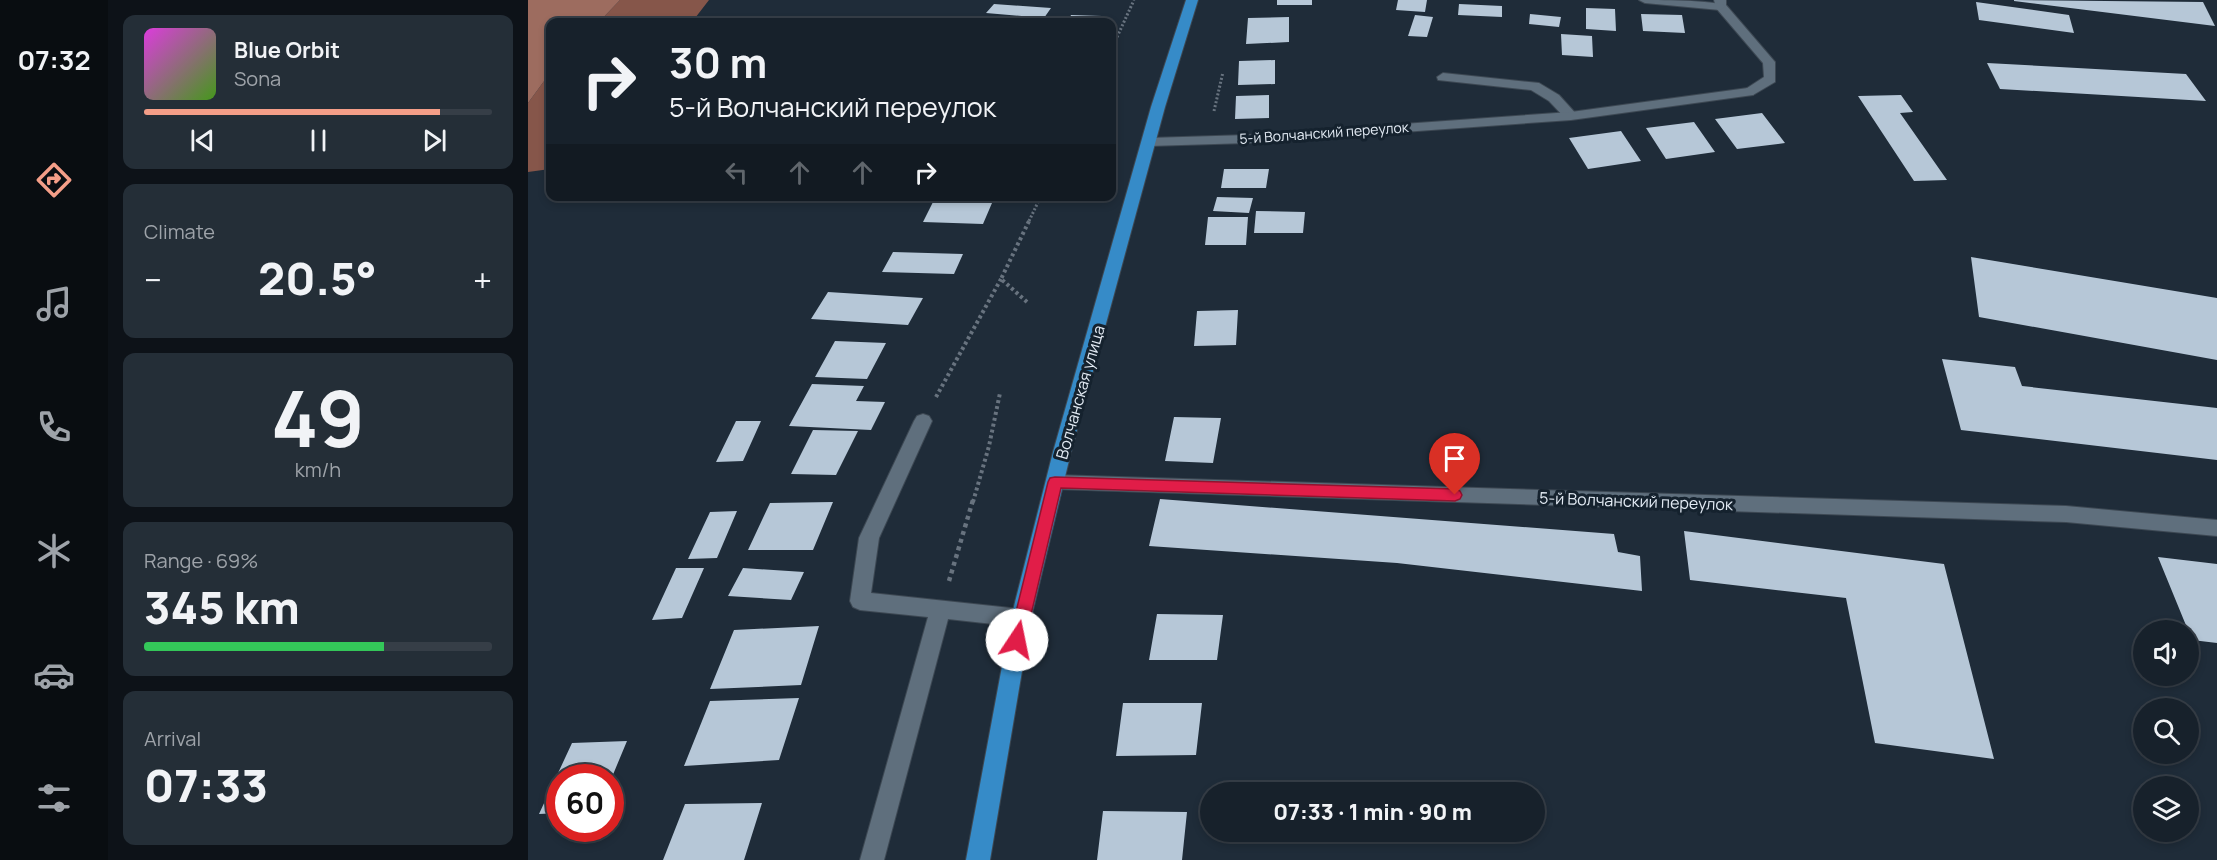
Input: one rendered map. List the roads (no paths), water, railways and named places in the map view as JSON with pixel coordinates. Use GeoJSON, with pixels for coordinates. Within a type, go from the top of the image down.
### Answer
{"type":"FeatureCollection","features":[{"type":"Feature","properties":{"kind":"main road","name":"Волчанская улица"},"geometry":{"type":"LineString","coordinates":[[978,860],[1021,618],[1055,482],[1149,142],[1192,0]]}},
{"type":"Feature","properties":{"kind":"street"},"geometry":{"type":"LineString","coordinates":[[1645,0],[1720,3]]}},
{"type":"Feature","properties":{"kind":"street","name":"5-й Волчанский переулок"},"geometry":{"type":"LineString","coordinates":[[1149,142],[1248,139],[1571,116],[1748,92],[1770,79],[1769,62],[1720,3]]}},
{"type":"Feature","properties":{"kind":"street"},"geometry":{"type":"LineString","coordinates":[[1443,77],[1534,86],[1554,98],[1571,116]]}},
{"type":"Feature","properties":{"kind":"street"},"geometry":{"type":"LineString","coordinates":[[923,421],[869,538],[860,601],[1021,618]]}},
{"type":"Feature","properties":{"kind":"street","name":"5-й Волчанский переулок"},"geometry":{"type":"LineString","coordinates":[[1055,482],[2066,514],[2217,528]]}},
{"type":"Feature","properties":{"kind":"street"},"geometry":{"type":"LineString","coordinates":[[872,860],[940,610]]}}]}
